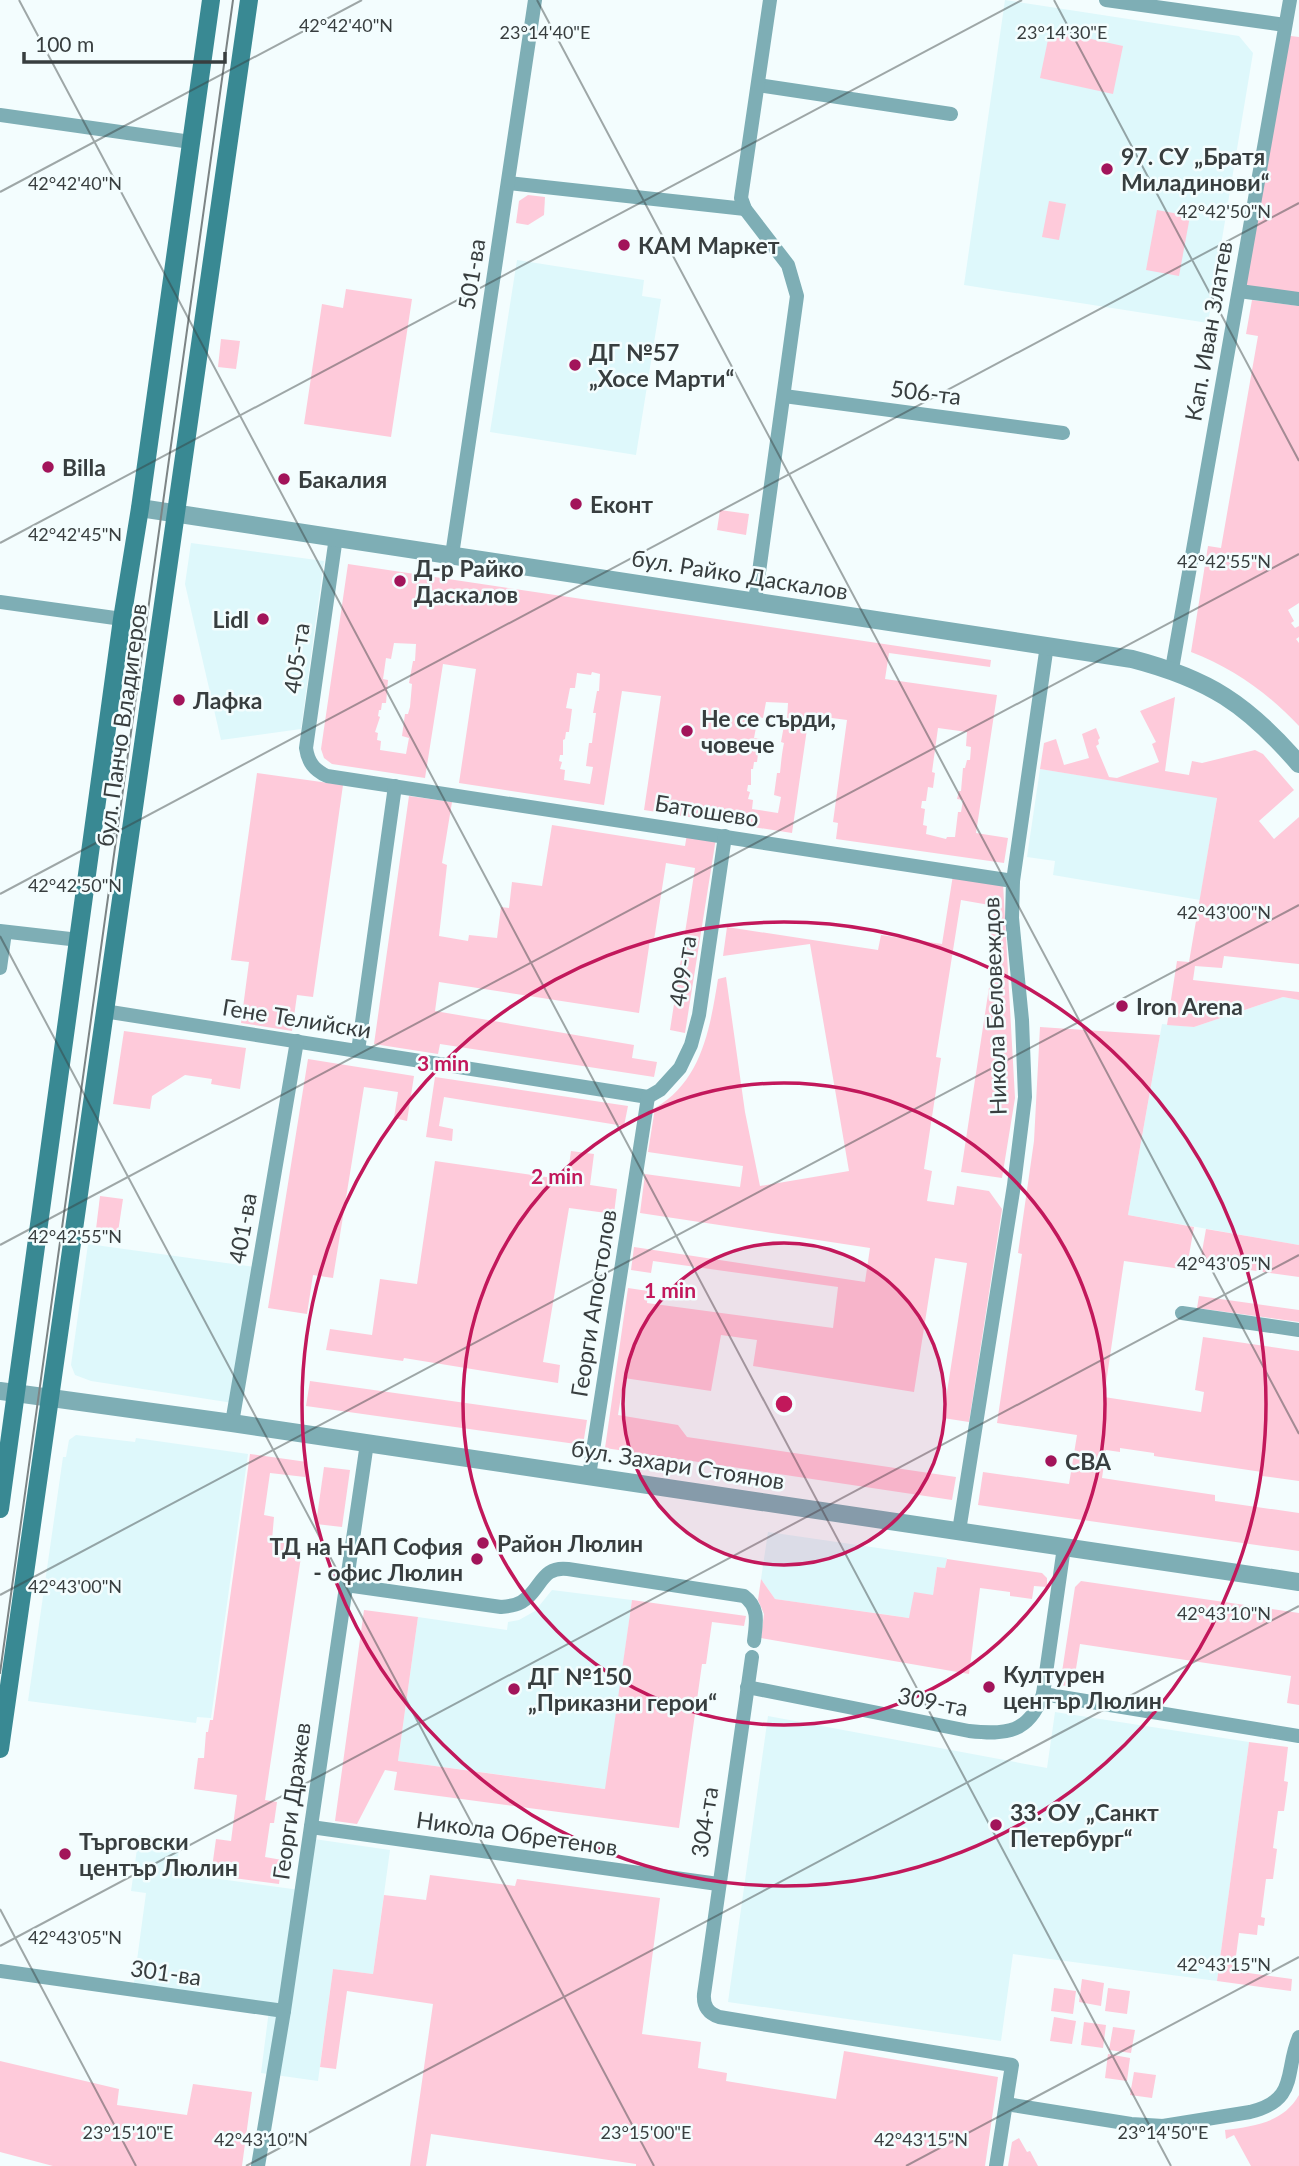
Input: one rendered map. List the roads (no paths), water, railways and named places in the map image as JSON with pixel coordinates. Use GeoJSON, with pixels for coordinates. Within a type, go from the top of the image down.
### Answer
{"type":"FeatureCollection","features":[{"type":"Feature","properties":{"kind":"main road","name":"бул. Панчо Владигеров"},"geometry":{"type":"LineString","coordinates":[[0,1509],[8,1393],[79,940],[122,618],[140,508],[211,0]]}},
{"type":"Feature","properties":{"kind":"main road","name":"бул. Панчо Владигеров"},"geometry":{"type":"LineString","coordinates":[[0,1749],[249,0]]}},
{"type":"Feature","properties":{"kind":"street","name":"501-ва"},"geometry":{"type":"LineString","coordinates":[[452,555],[535,0]]}},
{"type":"Feature","properties":{"kind":"street"},"geometry":{"type":"LineString","coordinates":[[755,601],[797,296],[788,265],[745,209],[741,198],[770,0]]}},
{"type":"Feature","properties":{"kind":"street"},"geometry":{"type":"LineString","coordinates":[[1106,0],[1285,25]]}},
{"type":"Feature","properties":{"kind":"street","name":"Кап. Иван Златев"},"geometry":{"type":"LineString","coordinates":[[1172,669],[1290,0]]}},
{"type":"Feature","properties":{"kind":"street"},"geometry":{"type":"LineString","coordinates":[[758,85],[951,114]]}},
{"type":"Feature","properties":{"kind":"street"},"geometry":{"type":"LineString","coordinates":[[0,116],[191,142]]}},
{"type":"Feature","properties":{"kind":"street"},"geometry":{"type":"LineString","coordinates":[[508,183],[745,209]]}},
{"type":"Feature","properties":{"kind":"street"},"geometry":{"type":"LineString","coordinates":[[1239,291],[1299,299]]}},
{"type":"Feature","properties":{"kind":"street","name":"506-та"},"geometry":{"type":"LineString","coordinates":[[784,396],[1063,433]]}},
{"type":"Feature","properties":{"kind":"street","name":"бул. Райко Даскалов"},"geometry":{"type":"LineString","coordinates":[[140,508],[1132,659],[1172,669],[1209,685],[1258,720],[1299,764]]}},
{"type":"Feature","properties":{"kind":"street","name":"405-та"},"geometry":{"type":"LineString","coordinates":[[327,776],[312,766],[306,748],[336,537]]}},
{"type":"Feature","properties":{"kind":"street"},"geometry":{"type":"LineString","coordinates":[[0,602],[122,618]]}},
{"type":"Feature","properties":{"kind":"street","name":"Никола Беловеждов"},"geometry":{"type":"LineString","coordinates":[[959,1531],[1014,1185],[1025,1097],[1022,1020],[1012,918],[1013,881],[1047,645]]}},
{"type":"Feature","properties":{"kind":"street","name":"Батошево"},"geometry":{"type":"LineString","coordinates":[[327,776],[1013,881]]}},
{"type":"Feature","properties":{"kind":"street"},"geometry":{"type":"LineString","coordinates":[[358,1051],[395,786]]}},
{"type":"Feature","properties":{"kind":"street","name":"409-та"},"geometry":{"type":"LineString","coordinates":[[648,1097],[660,1090],[680,1068],[691,1045],[699,1015],[725,836]]}},
{"type":"Feature","properties":{"kind":"street"},"geometry":{"type":"LineString","coordinates":[[0,968],[3,931],[79,940]]}},
{"type":"Feature","properties":{"kind":"street","name":"Гене Телийски"},"geometry":{"type":"LineString","coordinates":[[104,1011],[648,1097]]}},
{"type":"Feature","properties":{"kind":"street","name":"401-ва"},"geometry":{"type":"LineString","coordinates":[[232,1423],[297,1041]]}},
{"type":"Feature","properties":{"kind":"street","name":"Георги Апостолов"},"geometry":{"type":"LineString","coordinates":[[589,1476],[648,1097]]}},
{"type":"Feature","properties":{"kind":"street"},"geometry":{"type":"LineString","coordinates":[[1182,1313],[1299,1330]]}},
{"type":"Feature","properties":{"kind":"street","name":"бул. Захари Стоянов"},"geometry":{"type":"LineString","coordinates":[[8,1393],[232,1423],[1299,1582]]}},
{"type":"Feature","properties":{"kind":"street","name":"Георги Дражев"},"geometry":{"type":"LineString","coordinates":[[258,2166],[284,2011],[367,1443]]}},
{"type":"Feature","properties":{"kind":"street"},"geometry":{"type":"LineString","coordinates":[[1065,1547],[1044,1694],[1299,1736]]}},
{"type":"Feature","properties":{"kind":"street"},"geometry":{"type":"LineString","coordinates":[[346,1585],[501,1607],[514,1606],[526,1599],[547,1573],[560,1568],[737,1593],[750,1600],[754,1607],[754,1641]]}},
{"type":"Feature","properties":{"kind":"street","name":"304-та"},"geometry":{"type":"LineString","coordinates":[[752,1657],[718,1884],[704,1994],[705,2006],[719,2018],[1012,2065],[1006,2104]]}},
{"type":"Feature","properties":{"kind":"street","name":"309-та"},"geometry":{"type":"LineString","coordinates":[[747,1687],[995,1734],[1012,1731],[1026,1723],[1037,1710],[1044,1694]]}},
{"type":"Feature","properties":{"kind":"street","name":"Никола Обретенов"},"geometry":{"type":"LineString","coordinates":[[311,1827],[718,1884]]}},
{"type":"Feature","properties":{"kind":"street","name":"301-ва"},"geometry":{"type":"LineString","coordinates":[[0,1971],[284,2011]]}},
{"type":"Feature","properties":{"kind":"street"},"geometry":{"type":"LineString","coordinates":[[996,2166],[1006,2104],[1131,2124],[1163,2126],[1257,2111],[1275,2103],[1284,2094],[1289,2084],[1299,2035]]}},
{"type":"Feature","properties":{"kind":"tram line"},"geometry":{"type":"LineString","coordinates":[[0,1673],[233,0]]}},
{"type":"Feature","properties":{"kind":"place","name":"97. СУ „Братя Миладинови“"},"geometry":{"type":"Point","coordinates":[1107,169]}},
{"type":"Feature","properties":{"kind":"place","name":"КАМ Маркет"},"geometry":{"type":"Point","coordinates":[624,245]}},
{"type":"Feature","properties":{"kind":"place","name":"ДГ №57 „Хосе Марти“"},"geometry":{"type":"Point","coordinates":[575,365]}},
{"type":"Feature","properties":{"kind":"place","name":"Billa"},"geometry":{"type":"Point","coordinates":[48,467]}},
{"type":"Feature","properties":{"kind":"place","name":"Бакалия"},"geometry":{"type":"Point","coordinates":[284,479]}},
{"type":"Feature","properties":{"kind":"place","name":"Еконт"},"geometry":{"type":"Point","coordinates":[576,504]}},
{"type":"Feature","properties":{"kind":"place","name":"Д-р Райко Даскалов"},"geometry":{"type":"Point","coordinates":[400,581]}},
{"type":"Feature","properties":{"kind":"place","name":"Lidl"},"geometry":{"type":"Point","coordinates":[263,619]}},
{"type":"Feature","properties":{"kind":"place","name":"Лафка"},"geometry":{"type":"Point","coordinates":[179,700]}},
{"type":"Feature","properties":{"kind":"place","name":"Не се сърди, човече"},"geometry":{"type":"Point","coordinates":[687,731]}},
{"type":"Feature","properties":{"kind":"place","name":"Iron Arena"},"geometry":{"type":"Point","coordinates":[1122,1006]}},
{"type":"Feature","properties":{"kind":"place","name":"CBA"},"geometry":{"type":"Point","coordinates":[1051,1461]}},
{"type":"Feature","properties":{"kind":"place","name":"Район Люлин"},"geometry":{"type":"Point","coordinates":[483,1543]}},
{"type":"Feature","properties":{"kind":"place","name":"ТД на НАП София - офис Люлин"},"geometry":{"type":"Point","coordinates":[477,1559]}},
{"type":"Feature","properties":{"kind":"place","name":"Културен център Люлин"},"geometry":{"type":"Point","coordinates":[989,1687]}},
{"type":"Feature","properties":{"kind":"place","name":"ДГ №150 „Приказни герои“"},"geometry":{"type":"Point","coordinates":[514,1689]}},
{"type":"Feature","properties":{"kind":"place","name":"33. ОУ „Санкт Петербург“"},"geometry":{"type":"Point","coordinates":[996,1825]}},
{"type":"Feature","properties":{"kind":"place","name":"Търговски център Люлин"},"geometry":{"type":"Point","coordinates":[65,1854]}}]}
